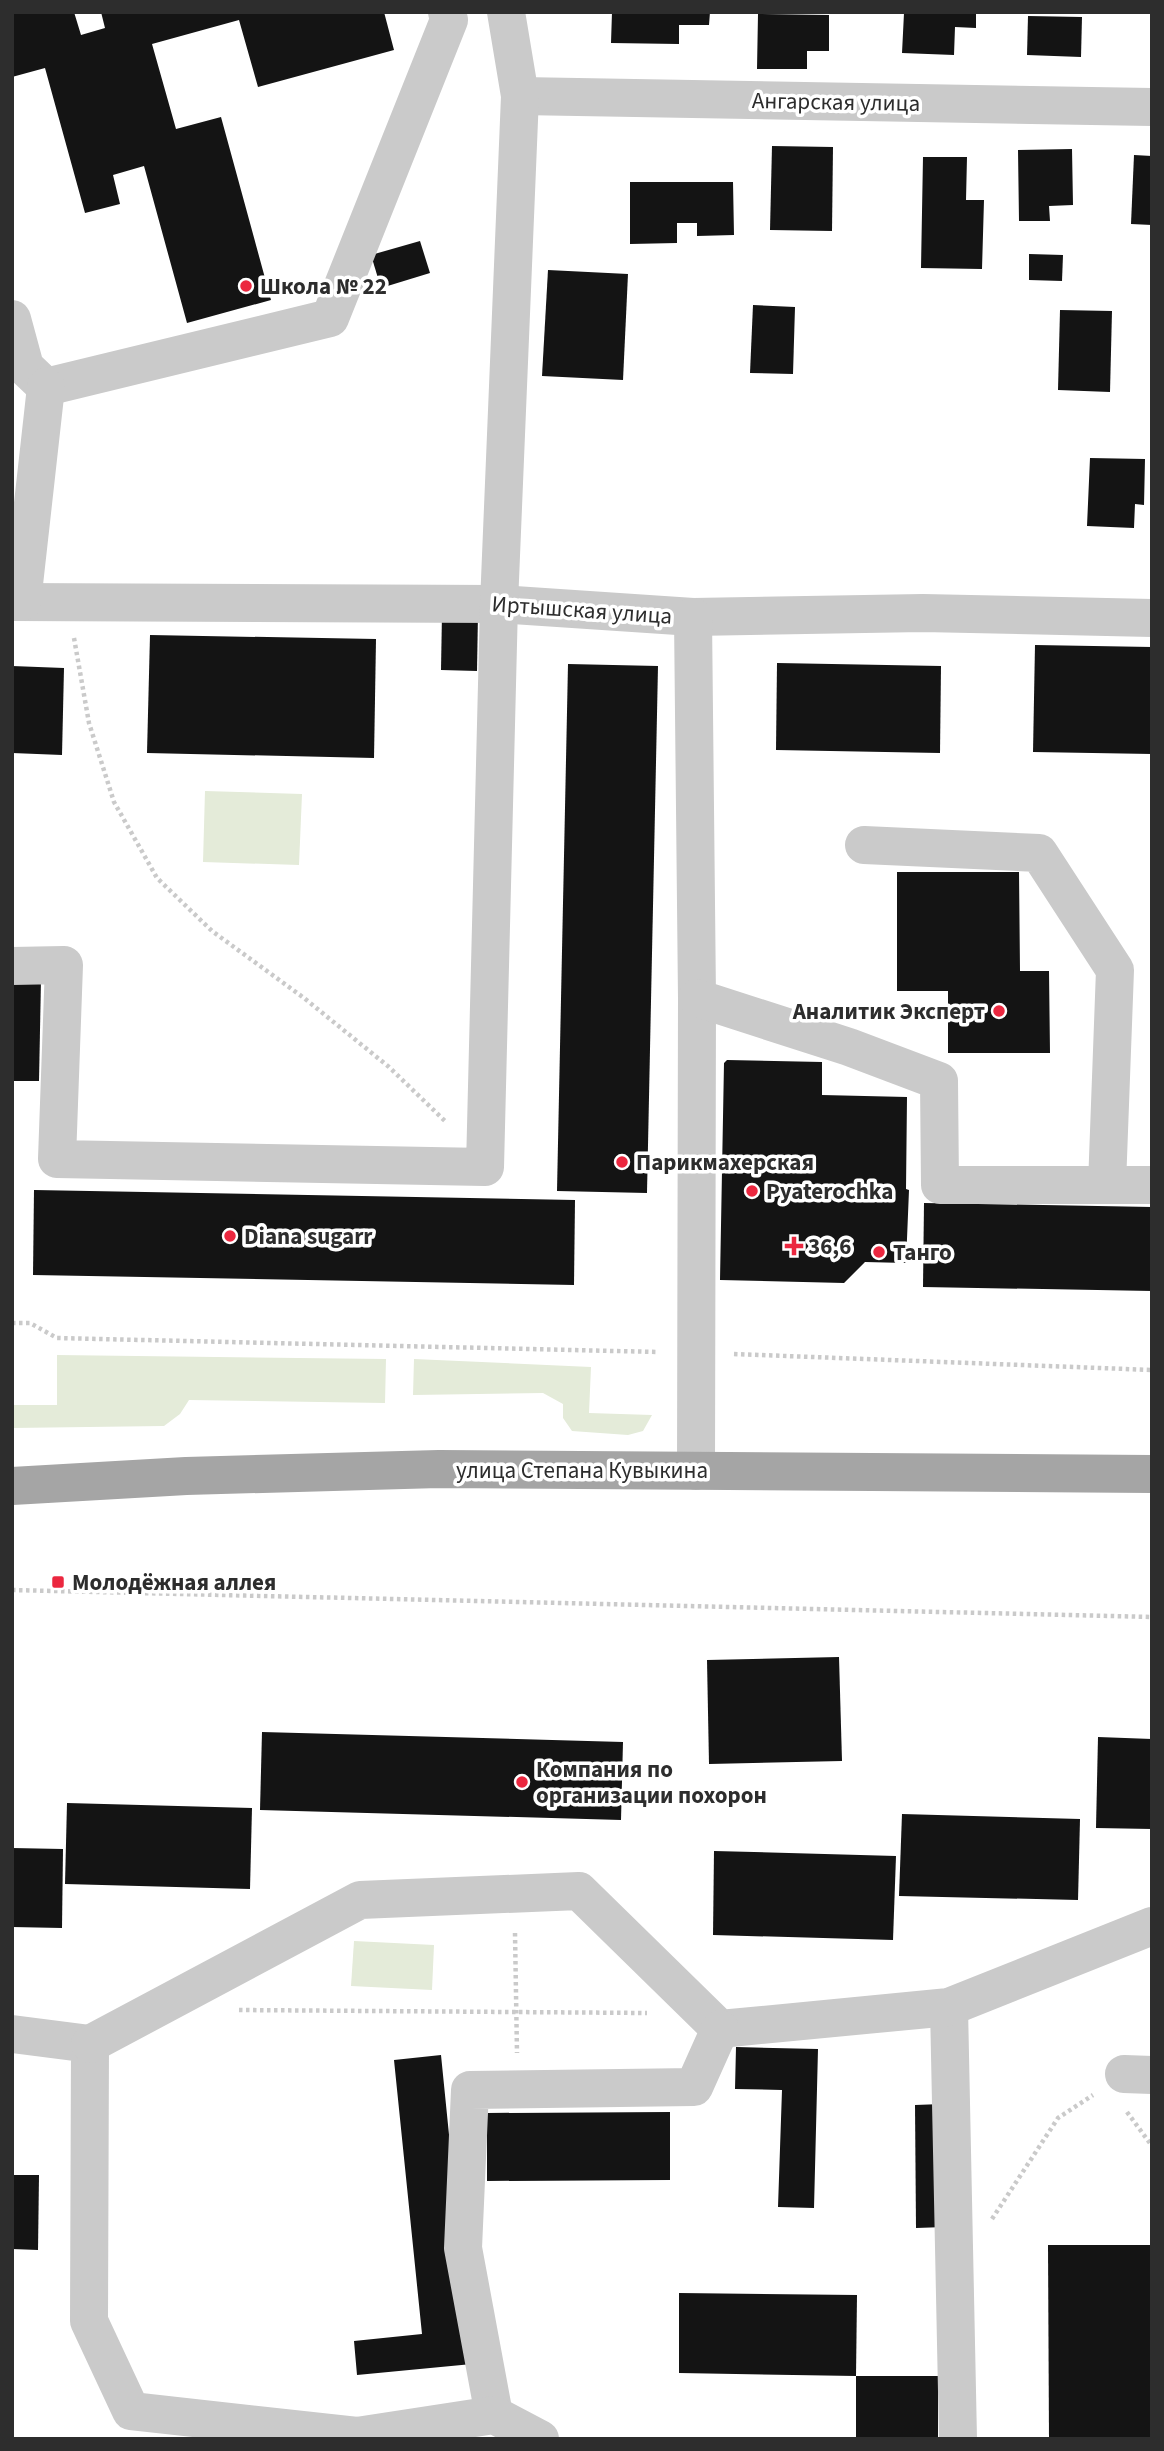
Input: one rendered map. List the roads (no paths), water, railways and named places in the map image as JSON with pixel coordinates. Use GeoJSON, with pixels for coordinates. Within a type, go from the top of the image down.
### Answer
{"type":"FeatureCollection","features":[{"type":"Feature","properties":{"kind":"main road","name":"улица Степана Кувыкина"},"geometry":{"type":"LineString","coordinates":[[12,1486],[186,1476],[439,1469],[1152,1474]]}},
{"type":"Feature","properties":{"kind":"street"},"geometry":{"type":"LineString","coordinates":[[46,387],[330,318],[449,20],[447,12]]}},
{"type":"Feature","properties":{"kind":"street"},"geometry":{"type":"LineString","coordinates":[[12,966],[64,965],[57,1159],[485,1167],[499,604],[520,96],[506,12]]}},
{"type":"Feature","properties":{"kind":"street","name":"Ангарская улица"},"geometry":{"type":"LineString","coordinates":[[520,96],[1152,107]]}},
{"type":"Feature","properties":{"kind":"street"},"geometry":{"type":"LineString","coordinates":[[12,319],[26,367],[46,387]]}},
{"type":"Feature","properties":{"kind":"street"},"geometry":{"type":"LineString","coordinates":[[17,602],[46,387]]}},
{"type":"Feature","properties":{"kind":"street","name":"Иртышская улица"},"geometry":{"type":"LineString","coordinates":[[17,602],[499,604],[693,617],[923,612],[1152,618]]}},
{"type":"Feature","properties":{"kind":"street"},"geometry":{"type":"LineString","coordinates":[[693,617],[697,998],[696,1471]]}},
{"type":"Feature","properties":{"kind":"street"},"geometry":{"type":"LineString","coordinates":[[864,845],[1040,853],[1115,970],[1107,1185]]}},
{"type":"Feature","properties":{"kind":"street"},"geometry":{"type":"LineString","coordinates":[[697,998],[849,1047],[939,1081],[940,1185],[1152,1185]]}},
{"type":"Feature","properties":{"kind":"street"},"geometry":{"type":"LineString","coordinates":[[12,2034],[90,2044],[360,1900],[579,1891],[712,2021],[949,2007],[1152,1926]]}},
{"type":"Feature","properties":{"kind":"street"},"geometry":{"type":"LineString","coordinates":[[949,2007],[958,2439]]}},
{"type":"Feature","properties":{"kind":"street"},"geometry":{"type":"LineString","coordinates":[[494,2415],[463,2248],[470,2090],[694,2087],[712,2021]]}},
{"type":"Feature","properties":{"kind":"street"},"geometry":{"type":"LineString","coordinates":[[90,2044],[89,2321],[131,2411],[357,2437],[494,2415],[540,2439]]}},
{"type":"Feature","properties":{"kind":"place","name":"Школа № 22"},"geometry":{"type":"Point","coordinates":[246,286]}},
{"type":"Feature","properties":{"kind":"place","name":"Аналитик Эксперт"},"geometry":{"type":"Point","coordinates":[999,1011]}},
{"type":"Feature","properties":{"kind":"place","name":"Парикмахерская"},"geometry":{"type":"Point","coordinates":[622,1162]}},
{"type":"Feature","properties":{"kind":"place","name":"Pyaterochka"},"geometry":{"type":"Point","coordinates":[752,1191]}},
{"type":"Feature","properties":{"kind":"place","name":"Diana sugarr"},"geometry":{"type":"Point","coordinates":[230,1236]}},
{"type":"Feature","properties":{"kind":"place","name":"36,6"},"geometry":{"type":"Point","coordinates":[794,1246]}},
{"type":"Feature","properties":{"kind":"place","name":"Танго"},"geometry":{"type":"Point","coordinates":[879,1252]}},
{"type":"Feature","properties":{"kind":"place","name":"Молодёжная аллея"},"geometry":{"type":"Point","coordinates":[58,1582]}},
{"type":"Feature","properties":{"kind":"place","name":"Компания по организации похорон"},"geometry":{"type":"Point","coordinates":[522,1782]}}]}
